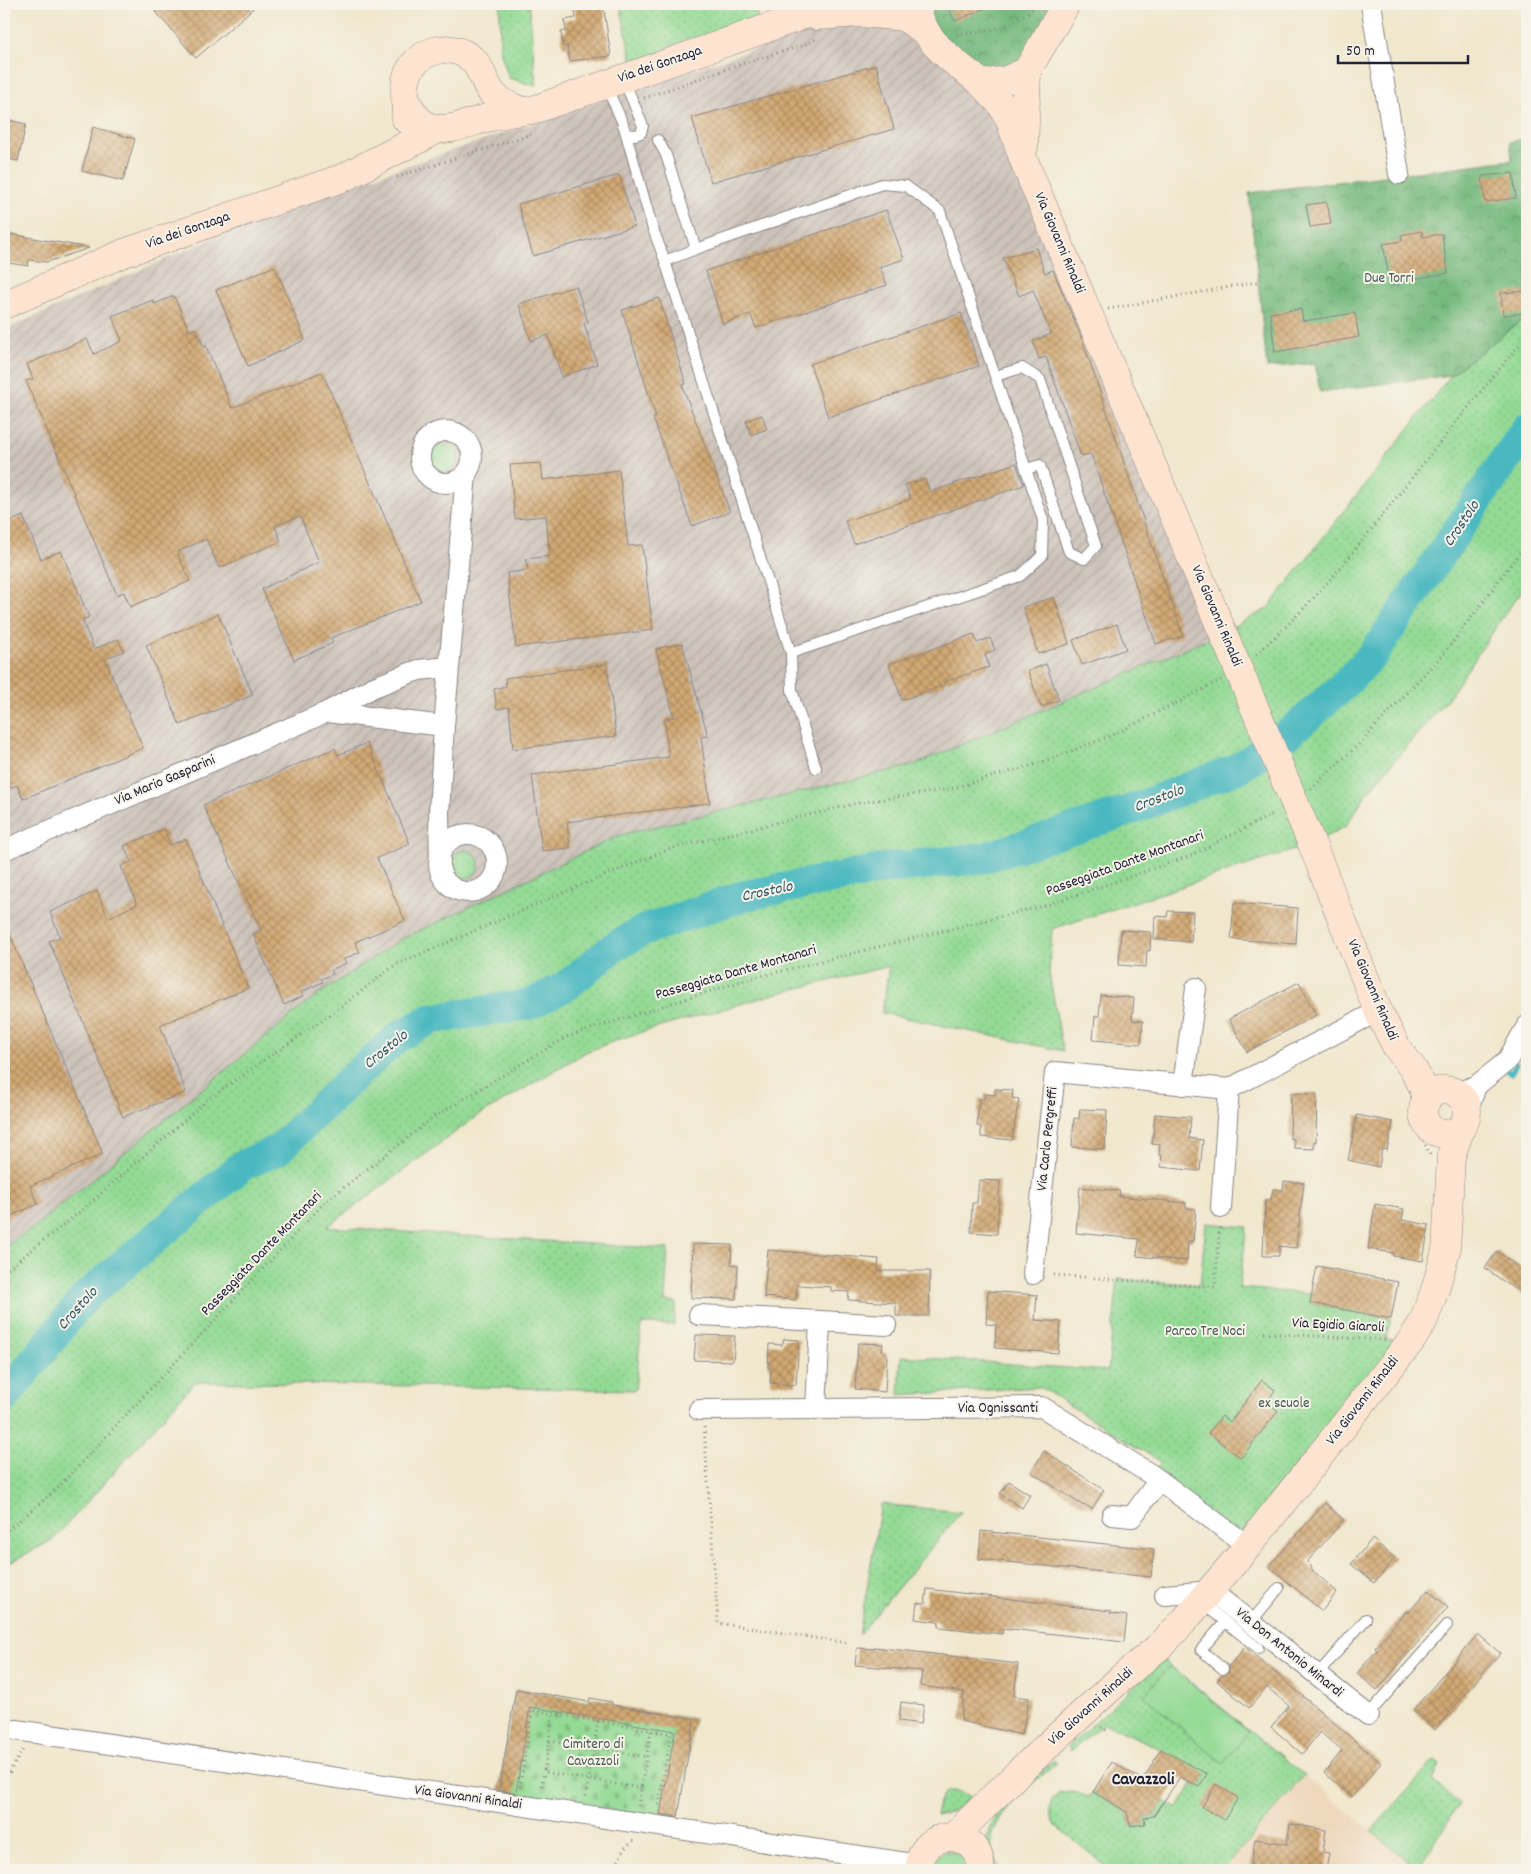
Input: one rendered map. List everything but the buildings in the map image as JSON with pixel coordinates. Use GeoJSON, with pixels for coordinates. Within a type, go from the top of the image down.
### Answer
{"type":"FeatureCollection","features":[{"type":"Feature","properties":{"kind":"street","name":"Via dei Gonzaga"},"geometry":{"type":"LineString","coordinates":[[528,122],[533,110],[621,88],[836,4]]}},
{"type":"Feature","properties":{"kind":"street","name":"Via dei Gonzaga"},"geometry":{"type":"LineString","coordinates":[[917,4],[918,15],[933,43],[982,84]]}},
{"type":"Feature","properties":{"kind":"street"},"geometry":{"type":"LineString","coordinates":[[982,84],[1006,80],[1027,71],[1066,4]]}},
{"type":"Feature","properties":{"kind":"street"},"geometry":{"type":"LineString","coordinates":[[1372,4],[1399,174]]}},
{"type":"Feature","properties":{"kind":"street","name":"Via dei Gonzaga"},"geometry":{"type":"LineString","coordinates":[[799,17],[862,13],[904,17],[925,31]]}},
{"type":"Feature","properties":{"kind":"street","name":"Via dei Gonzaga"},"geometry":{"type":"LineString","coordinates":[[382,170],[391,146],[403,130],[407,102],[405,82],[408,73],[420,57],[429,52],[447,49],[464,54],[479,67],[491,92],[528,122]]}},
{"type":"Feature","properties":{"kind":"street","name":"Via Giovanni Rinaldi"},"geometry":{"type":"LineString","coordinates":[[1024,161],[1027,71]]}},
{"type":"Feature","properties":{"kind":"street"},"geometry":{"type":"LineString","coordinates":[[465,125],[475,118],[485,103],[484,77]]}},
{"type":"Feature","properties":{"kind":"street","name":"Via Giovanni Rinaldi"},"geometry":{"type":"LineString","coordinates":[[982,84],[1001,104],[1009,118],[1024,161],[1240,667],[1378,1011],[1396,1046],[1413,1069],[1423,1087],[1456,1102]]}},
{"type":"Feature","properties":{"kind":"street"},"geometry":{"type":"LineString","coordinates":[[407,102],[411,112],[418,120],[438,129]]}},
{"type":"Feature","properties":{"kind":"street","name":"Via dei Gonzaga"},"geometry":{"type":"LineString","coordinates":[[4,305],[124,253],[345,177],[382,170],[407,146],[438,129],[452,130],[465,125],[528,122]]}},
{"type":"Feature","properties":{"kind":"street"},"geometry":{"type":"LineString","coordinates":[[452,431],[467,441],[472,458],[471,466],[466,474],[461,479],[448,484],[431,479],[424,472],[420,455],[422,446],[427,439],[434,433],[452,431]]}},
{"type":"Feature","properties":{"kind":"street"},"geometry":{"type":"LineString","coordinates":[[439,813],[450,827],[485,839],[492,846],[498,864],[496,874],[483,888],[474,892],[464,892],[455,889],[447,883],[440,865],[439,813],[444,726],[466,474]]}},
{"type":"Feature","properties":{"kind":"street"},"geometry":{"type":"LineString","coordinates":[[448,484],[462,509]]}},
{"type":"Feature","properties":{"kind":"street","name":"Via Mario Gasparini"},"geometry":{"type":"LineString","coordinates":[[4,850],[327,712],[374,687],[419,670],[448,667]]}},
{"type":"Feature","properties":{"kind":"street","name":"Via Mario Gasparini"},"geometry":{"type":"LineString","coordinates":[[327,712],[444,726]]}},
{"type":"Feature","properties":{"kind":"street"},"geometry":{"type":"LineString","coordinates":[[440,865],[440,856],[444,848],[457,836],[466,834]]}},
{"type":"Feature","properties":{"kind":"street"},"geometry":{"type":"LineString","coordinates":[[1183,1085],[1196,988]]}},
{"type":"Feature","properties":{"kind":"street"},"geometry":{"type":"LineString","coordinates":[[1221,1208],[1229,1089],[1378,1011]]}},
{"type":"Feature","properties":{"kind":"street"},"geometry":{"type":"LineString","coordinates":[[1449,1182],[1443,1155],[1434,1131],[1425,1121],[1424,1108],[1456,1102],[1507,1061],[1527,1026]]}},
{"type":"Feature","properties":{"kind":"street","name":"Via Carlo Pergreffi"},"geometry":{"type":"LineString","coordinates":[[1033,1274],[1055,1072],[1229,1089]]}},
{"type":"Feature","properties":{"kind":"street"},"geometry":{"type":"LineString","coordinates":[[1449,1182],[1456,1102]]}},
{"type":"Feature","properties":{"kind":"street","name":"Via Giovanni Rinaldi"},"geometry":{"type":"LineString","coordinates":[[25,1731],[920,1868],[924,1851],[937,1840],[974,1858],[990,1800],[1119,1680],[1161,1645],[1206,1596],[1411,1341],[1423,1322],[1435,1290],[1446,1251],[1449,1218],[1449,1182]]}},
{"type":"Feature","properties":{"kind":"street"},"geometry":{"type":"LineString","coordinates":[[699,1315],[886,1325]]}},
{"type":"Feature","properties":{"kind":"street"},"geometry":{"type":"LineString","coordinates":[[816,1410],[820,1321]]}},
{"type":"Feature","properties":{"kind":"street","name":"Via Ognissanti"},"geometry":{"type":"LineString","coordinates":[[701,1417],[816,1410],[1042,1407],[1159,1480],[1248,1546]]}},
{"type":"Feature","properties":{"kind":"street"},"geometry":{"type":"LineString","coordinates":[[1112,1515],[1132,1517],[1159,1480]]}},
{"type":"Feature","properties":{"kind":"street"},"geometry":{"type":"LineString","coordinates":[[1165,1596],[1206,1596]]}},
{"type":"Feature","properties":{"kind":"street","name":"Via Don Antonio Minardi"},"geometry":{"type":"LineString","coordinates":[[1206,1596],[1251,1622],[1368,1716]]}},
{"type":"Feature","properties":{"kind":"lane"},"geometry":{"type":"LineString","coordinates":[[621,88],[615,108],[622,120],[652,226],[665,260],[791,653],[792,690],[816,768]]}},
{"type":"Feature","properties":{"kind":"lane"},"geometry":{"type":"LineString","coordinates":[[621,88],[643,126],[641,133],[635,135],[626,134]]}},
{"type":"Feature","properties":{"kind":"lane"},"geometry":{"type":"LineString","coordinates":[[658,140],[666,155],[696,249]]}},
{"type":"Feature","properties":{"kind":"lane"},"geometry":{"type":"LineString","coordinates":[[665,260],[882,184],[906,186],[940,211],[1043,520],[1042,556],[1020,576],[791,653]]}},
{"type":"Feature","properties":{"kind":"lane"},"geometry":{"type":"LineString","coordinates":[[995,376],[1022,368],[1040,379],[1096,546],[1084,559],[1069,552],[1040,465],[1026,469]]}},
{"type":"Feature","properties":{"kind":"lane"},"geometry":{"type":"LineString","coordinates":[[1251,1622],[1279,1588]]}},
{"type":"Feature","properties":{"kind":"lane"},"geometry":{"type":"LineString","coordinates":[[1206,1596],[1225,1622],[1258,1648]]}},
{"type":"Feature","properties":{"kind":"lane"},"geometry":{"type":"LineString","coordinates":[[1317,1675],[1366,1619]]}},
{"type":"Feature","properties":{"kind":"lane"},"geometry":{"type":"LineString","coordinates":[[1223,1669],[1201,1650],[1225,1622]]}},
{"type":"Feature","properties":{"kind":"lane"},"geometry":{"type":"LineString","coordinates":[[1368,1716],[1446,1625]]}},
{"type":"Feature","properties":{"kind":"path"},"geometry":{"type":"LineString","coordinates":[[925,31],[952,34],[993,31],[1010,25],[1038,4]]}},
{"type":"Feature","properties":{"kind":"path"},"geometry":{"type":"LineString","coordinates":[[621,88],[735,66],[807,44],[823,35]]}},
{"type":"Feature","properties":{"kind":"path"},"geometry":{"type":"LineString","coordinates":[[382,170],[528,122]]}},
{"type":"Feature","properties":{"kind":"path"},"geometry":{"type":"LineString","coordinates":[[1088,312],[1258,282]]}},
{"type":"Feature","properties":{"kind":"path"},"geometry":{"type":"LineString","coordinates":[[4,1272],[82,1210],[211,1097],[334,1012],[395,965],[669,849],[858,803],[950,789],[1046,761],[1115,734],[1240,667],[1284,630],[1336,574],[1527,335]]}},
{"type":"Feature","properties":{"kind":"path","name":"Passeggiata Dante Montanari"},"geometry":{"type":"LineString","coordinates":[[4,1533],[57,1489],[325,1202],[434,1117],[566,1037],[745,980],[1047,905],[1190,856],[1283,809],[1303,797],[1361,742],[1446,651],[1527,543]]}},
{"type":"Feature","properties":{"kind":"path"},"geometry":{"type":"LineString","coordinates":[[1054,1275],[1215,1287],[1221,1208]]}},
{"type":"Feature","properties":{"kind":"path","name":"Via Egidio Giaroli"},"geometry":{"type":"LineString","coordinates":[[1264,1333],[1411,1341]]}},
{"type":"Feature","properties":{"kind":"path"},"geometry":{"type":"LineString","coordinates":[[701,1417],[718,1623],[847,1643]]}},
{"type":"Feature","properties":{"kind":"path"},"geometry":{"type":"LineString","coordinates":[[519,1791],[532,1710],[598,1721],[671,1734],[657,1815]]}},
{"type":"Feature","properties":{"kind":"path"},"geometry":{"type":"LineString","coordinates":[[534,1793],[541,1795],[553,1714]]}},
{"type":"Feature","properties":{"kind":"path"},"geometry":{"type":"LineString","coordinates":[[583,1815],[598,1721]]}},
{"type":"Feature","properties":{"kind":"path"},"geometry":{"type":"LineString","coordinates":[[4,1781],[25,1731]]}},
{"type":"Feature","properties":{"kind":"path"},"geometry":{"type":"LineString","coordinates":[[637,1811],[651,1731]]}},
{"type":"Feature","properties":{"kind":"path"},"geometry":{"type":"LineString","coordinates":[[549,1741],[646,1757]]}},
{"type":"Feature","properties":{"kind":"path"},"geometry":{"type":"LineString","coordinates":[[544,1772],[641,1788]]}},
{"type":"Feature","properties":{"kind":"shaded area"},"geometry":{"type":"Polygon","coordinates":[[[862,13],[904,17],[982,84],[1211,638],[914,765],[620,835],[4,1248],[4,330],[287,206],[862,13]]]}},
{"type":"Feature","properties":{"kind":"shaded area"},"geometry":{"type":"Polygon","coordinates":[[[1304,1775],[1419,1870],[1223,1870],[1304,1775]]]}},
{"type":"Feature","properties":{"kind":"green space"},"geometry":{"type":"Polygon","coordinates":[[[500,4],[529,4],[536,86],[509,78],[500,51],[500,4]]]}},
{"type":"Feature","properties":{"kind":"green space"},"geometry":{"type":"Polygon","coordinates":[[[620,4],[757,4],[757,25],[633,67],[620,4]]]}},
{"type":"Feature","properties":{"kind":"green space"},"geometry":{"type":"Polygon","coordinates":[[[917,4],[1066,4],[1027,71],[982,84],[917,4]]]}},
{"type":"Feature","properties":{"kind":"green space","name":"Due Torri"},"geometry":{"type":"Polygon","coordinates":[[[1527,138],[1527,316],[1451,375],[1320,392],[1315,363],[1267,368],[1249,193],[1512,160],[1510,142],[1527,138]]]}},
{"type":"Feature","properties":{"kind":"green space"},"geometry":{"type":"Polygon","coordinates":[[[1527,316],[1527,584],[1448,698],[1366,794],[1346,826],[1312,844],[1052,929],[1049,973],[1063,1051],[882,1013],[889,966],[775,994],[622,1038],[586,1052],[473,1119],[327,1227],[668,1249],[665,1302],[676,1302],[674,1325],[642,1324],[635,1390],[195,1382],[54,1539],[4,1566],[4,1248],[38,1224],[313,998],[400,940],[620,835],[914,765],[1211,638],[1267,609],[1451,375],[1527,316]]]}},
{"type":"Feature","properties":{"kind":"green space"},"geometry":{"type":"Polygon","coordinates":[[[445,444],[455,448],[459,458],[455,468],[445,472],[435,468],[431,458],[435,448],[445,444]]]}},
{"type":"Feature","properties":{"kind":"green space"},"geometry":{"type":"Polygon","coordinates":[[[465,850],[475,854],[479,864],[475,874],[465,878],[455,874],[451,864],[455,854],[465,850]]]}},
{"type":"Feature","properties":{"kind":"green space"},"geometry":{"type":"Polygon","coordinates":[[[1206,1223],[1247,1227],[1239,1288],[1312,1294],[1310,1303],[1391,1319],[1386,1340],[1411,1341],[1248,1546],[1152,1475],[1161,1462],[1040,1387],[899,1395],[901,1356],[1108,1371],[1118,1279],[1200,1285],[1206,1223]]]}},
{"type":"Feature","properties":{"kind":"green space"},"geometry":{"type":"Polygon","coordinates":[[[881,1504],[961,1512],[859,1635],[881,1504]]]}},
{"type":"Feature","properties":{"kind":"green space"},"geometry":{"type":"Polygon","coordinates":[[[1163,1660],[1304,1775],[1223,1870],[1110,1870],[1054,1824],[1051,1815],[1050,1807],[1052,1800],[1058,1793],[1071,1791],[1089,1797],[1093,1792],[1127,1812],[1130,1826],[1144,1824],[1144,1818],[1154,1816],[1164,1801],[1178,1808],[1192,1784],[1199,1787],[1206,1775],[1161,1749],[1104,1723],[1071,1751],[1068,1747],[1163,1660]]]}},
{"type":"Feature","properties":{"kind":"green space"},"geometry":{"type":"Polygon","coordinates":[[[1170,1666],[1249,1731],[1223,1764],[1144,1696],[1170,1666]]]}},
{"type":"Feature","properties":{"kind":"green space","name":"Cimitero di Cavazzoli"},"geometry":{"type":"Polygon","coordinates":[[[516,1689],[589,1702],[590,1698],[612,1702],[612,1706],[694,1719],[677,1821],[499,1791],[516,1689]]]}},
{"type":"Feature","properties":{"kind":"green space"},"geometry":{"type":"Polygon","coordinates":[[[1054,1760],[1057,1763],[1019,1796],[1006,1810],[997,1825],[992,1840],[993,1855],[1002,1870],[991,1870],[986,1862],[986,1840],[1000,1806],[1054,1760]]]}},
{"type":"Feature","properties":{"kind":"green space"},"geometry":{"type":"Polygon","coordinates":[[[1435,1760],[1440,1764],[1433,1781],[1459,1804],[1418,1869],[1371,1831],[1435,1760]]]}},
{"type":"Feature","properties":{"kind":"green space"},"geometry":{"type":"Polygon","coordinates":[[[949,1791],[957,1791],[970,1796],[955,1809],[946,1814],[936,1816],[941,1798],[949,1791]]]}},
{"type":"Feature","properties":{"kind":"green space"},"geometry":{"type":"Polygon","coordinates":[[[946,1851],[959,1854],[965,1861],[967,1870],[933,1870],[937,1858],[946,1851]]]}},
{"type":"Feature","properties":{"kind":"waterway","name":"Crostolo"},"geometry":{"type":"LineString","coordinates":[[4,1398],[86,1296],[243,1165],[278,1150],[354,1076],[398,1037],[431,1019],[531,1004],[566,986],[614,947],[644,930],[743,896],[888,868],[984,858],[1125,812],[1239,768],[1289,733],[1340,689],[1372,656],[1527,428]]}},
{"type":"Feature","properties":{"kind":"waterway"},"geometry":{"type":"LineString","coordinates":[[1507,1071],[1511,1073],[1516,1064]]}},
{"type":"Feature","properties":{"kind":"district","name":"Cavazzoli"},"geometry":{"type":"Point","coordinates":[1143,1780]}},
{"type":"Feature","properties":{"kind":"park label","name":"Parco Tre Noci"},"geometry":{"type":"Point","coordinates":[1205,1332]}},
{"type":"Feature","properties":{"kind":"park label","name":"ex scuole"},"geometry":{"type":"Point","coordinates":[1284,1404]}}]}
